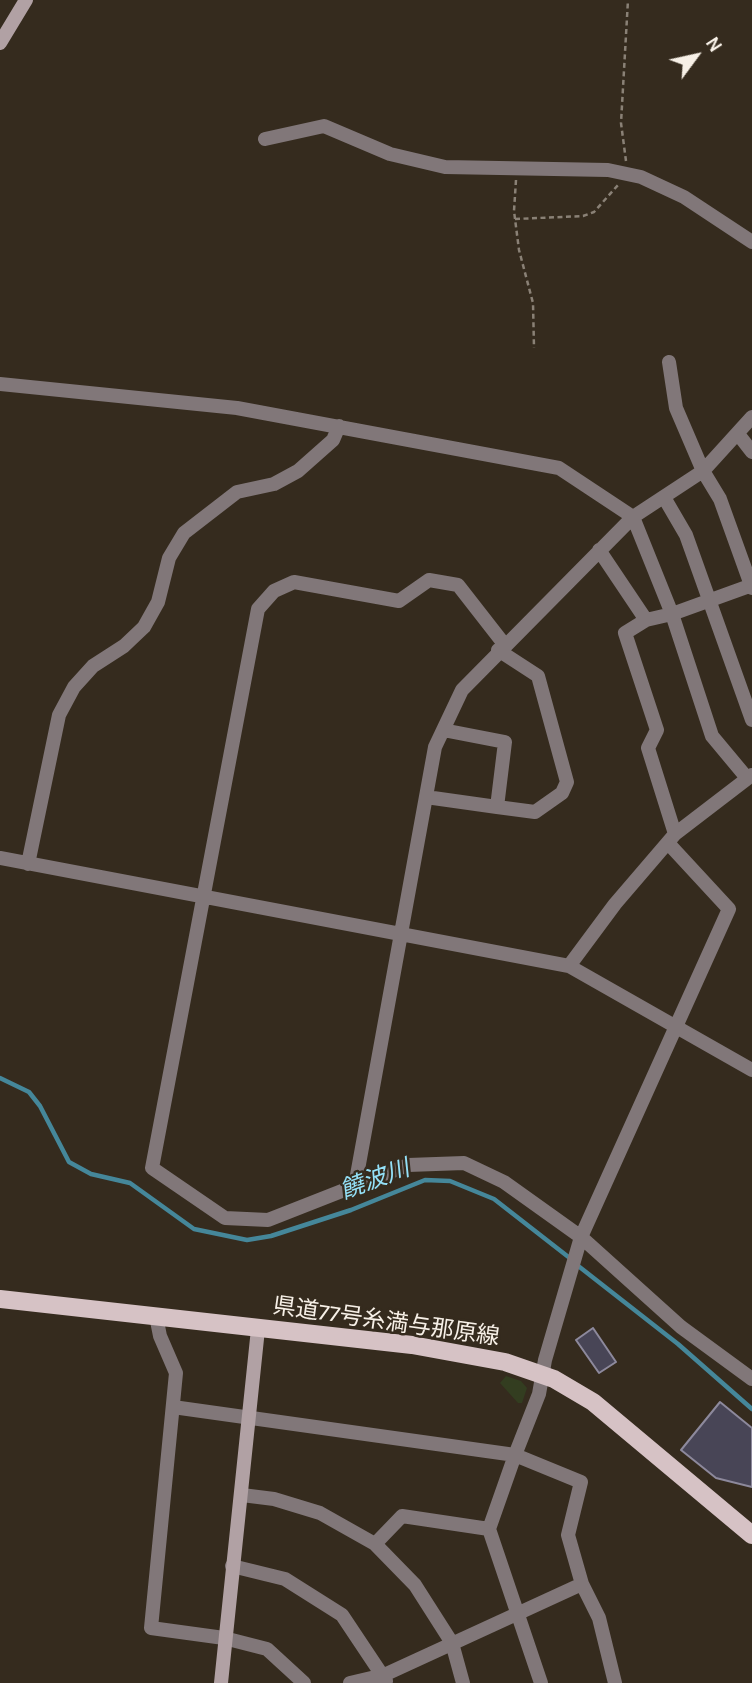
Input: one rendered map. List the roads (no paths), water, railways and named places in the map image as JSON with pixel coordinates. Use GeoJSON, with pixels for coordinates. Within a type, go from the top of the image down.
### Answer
{"type":"FeatureCollection","features":[{"type":"Feature","properties":{"kind":"main road","name":"県道77号糸満与那原線"},"geometry":{"type":"LineString","coordinates":[[0,1299],[444,1349],[505,1362],[569,1386],[593,1402],[752,1535]]}},
{"type":"Feature","properties":{"kind":"street"},"geometry":{"type":"LineString","coordinates":[[0,43],[26,0]]}},
{"type":"Feature","properties":{"kind":"street"},"geometry":{"type":"LineString","coordinates":[[265,139],[324,126],[390,154],[445,167],[516,166],[608,170],[628,174],[641,177],[684,197],[752,242]]}},
{"type":"Feature","properties":{"kind":"street"},"geometry":{"type":"LineString","coordinates":[[541,1683],[489,1528],[539,1394],[542,1374],[581,1237],[729,909],[672,839],[648,748],[657,730],[625,633],[646,620],[672,614],[752,586],[720,499],[703,471],[676,408],[669,362]]}},
{"type":"Feature","properties":{"kind":"street"},"geometry":{"type":"LineString","coordinates":[[0,384],[190,402],[339,426],[559,468],[633,517],[672,614],[712,736],[749,777],[672,839],[615,904],[569,966]]}},
{"type":"Feature","properties":{"kind":"street"},"geometry":{"type":"LineString","coordinates":[[355,1186],[435,747],[462,690],[501,647],[633,517],[665,499],[703,471],[752,417]]}},
{"type":"Feature","properties":{"kind":"street"},"geometry":{"type":"LineString","coordinates":[[28,864],[60,715],[74,687],[93,666],[124,646],[144,627],[158,602],[169,558],[184,534],[237,492],[274,484],[298,471],[332,440],[339,426]]}},
{"type":"Feature","properties":{"kind":"street"},"geometry":{"type":"LineString","coordinates":[[738,434],[752,452]]}},
{"type":"Feature","properties":{"kind":"street"},"geometry":{"type":"LineString","coordinates":[[665,499],[686,535],[752,720]]}},
{"type":"Feature","properties":{"kind":"street"},"geometry":{"type":"LineString","coordinates":[[599,550],[646,620]]}},
{"type":"Feature","properties":{"kind":"street"},"geometry":{"type":"LineString","coordinates":[[426,797],[534,812],[562,793],[567,782],[538,676],[501,647],[458,585],[429,580],[399,601],[294,582],[274,591],[258,609],[152,1168],[225,1219],[268,1220],[408,1166],[464,1163],[504,1182],[581,1237],[681,1327],[752,1379]]}},
{"type":"Feature","properties":{"kind":"street"},"geometry":{"type":"LineString","coordinates":[[443,730],[505,742],[497,807]]}},
{"type":"Feature","properties":{"kind":"street"},"geometry":{"type":"LineString","coordinates":[[0,858],[569,966],[752,1070]]}},
{"type":"Feature","properties":{"kind":"street"},"geometry":{"type":"LineString","coordinates":[[156,1316],[160,1336],[176,1373],[151,1628],[224,1637],[267,1649],[304,1683]]}},
{"type":"Feature","properties":{"kind":"street"},"geometry":{"type":"LineString","coordinates":[[221,1683],[258,1329]]}},
{"type":"Feature","properties":{"kind":"street"},"geometry":{"type":"LineString","coordinates":[[173,1407],[515,1455],[581,1482],[568,1535],[582,1584],[599,1618],[615,1683]]}},
{"type":"Feature","properties":{"kind":"street"},"geometry":{"type":"LineString","coordinates":[[242,1495],[274,1499],[320,1513],[375,1544],[415,1585],[452,1643],[463,1683]]}},
{"type":"Feature","properties":{"kind":"street"},"geometry":{"type":"LineString","coordinates":[[375,1544],[402,1516],[489,1528]]}},
{"type":"Feature","properties":{"kind":"street"},"geometry":{"type":"LineString","coordinates":[[232,1566],[285,1579],[342,1615],[385,1679]]}},
{"type":"Feature","properties":{"kind":"street"},"geometry":{"type":"LineString","coordinates":[[351,1683],[385,1679],[452,1643],[582,1584]]}},
{"type":"Feature","properties":{"kind":"waterway","name":"饒波川"},"geometry":{"type":"LineString","coordinates":[[0,1078],[29,1092],[40,1106],[69,1162],[91,1174],[130,1183],[194,1229],[247,1240],[271,1236],[351,1210],[425,1180],[450,1181],[494,1199],[571,1259]]}},
{"type":"Feature","properties":{"kind":"waterway","name":"饒波川"},"geometry":{"type":"LineString","coordinates":[[577,1265],[678,1344],[752,1409]]}}]}
